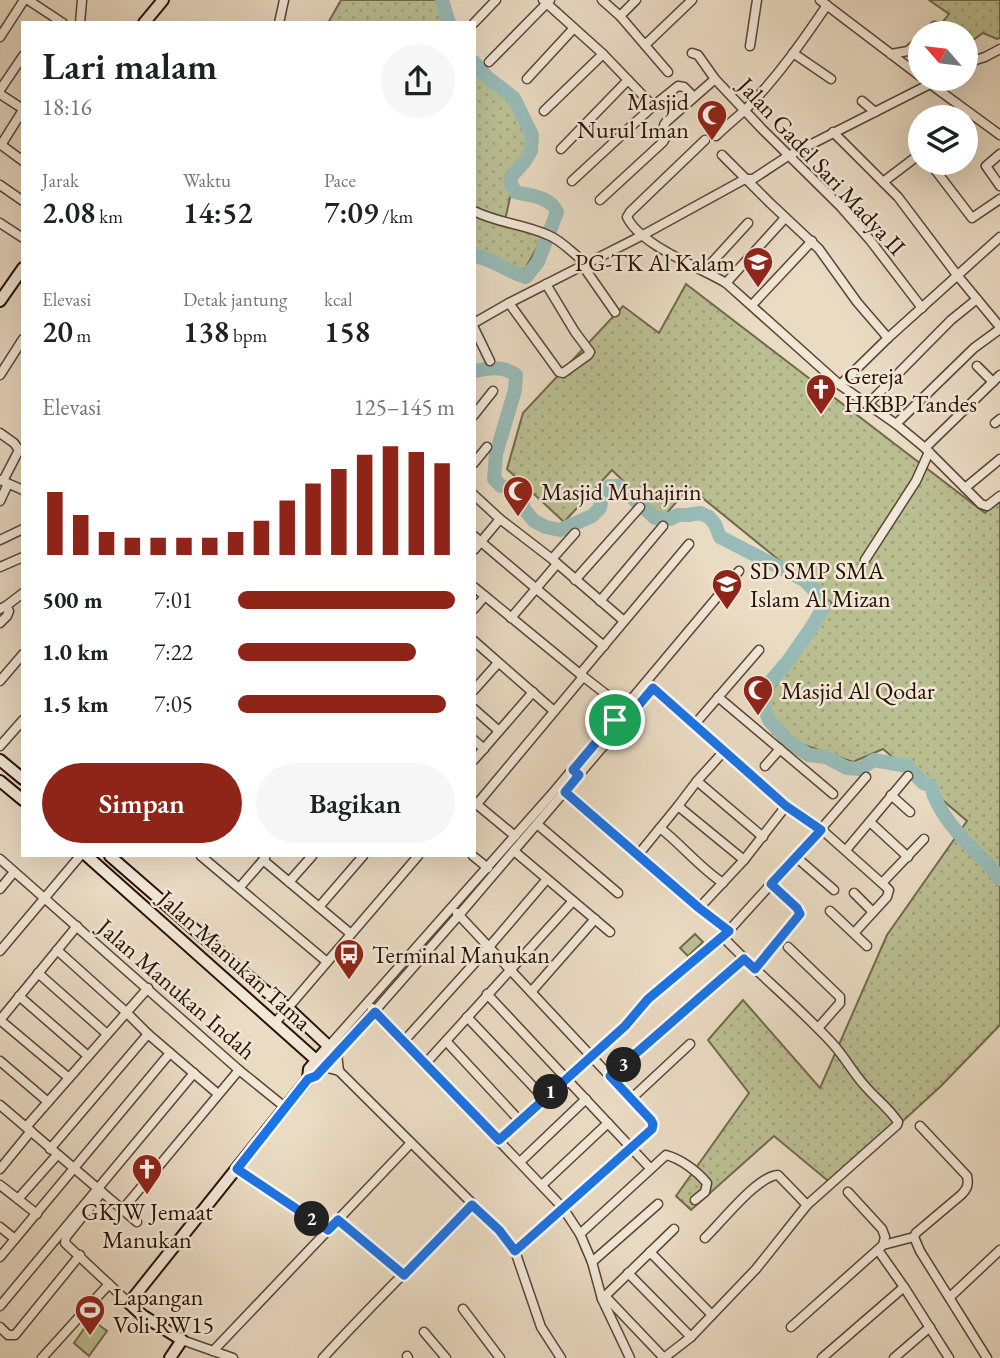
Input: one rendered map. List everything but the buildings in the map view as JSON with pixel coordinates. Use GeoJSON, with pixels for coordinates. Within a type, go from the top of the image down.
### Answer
{"type":"FeatureCollection","features":[{"type":"Feature","properties":{"kind":"street"},"geometry":{"type":"LineString","coordinates":[[0,37],[26,0],[48,19]]}},
{"type":"Feature","properties":{"kind":"street"},"geometry":{"type":"LineString","coordinates":[[80,21],[82,0]]}},
{"type":"Feature","properties":{"kind":"street"},"geometry":{"type":"LineString","coordinates":[[146,21],[163,0]]}},
{"type":"Feature","properties":{"kind":"street"},"geometry":{"type":"LineString","coordinates":[[279,21],[284,0]]}},
{"type":"Feature","properties":{"kind":"street"},"geometry":{"type":"LineString","coordinates":[[476,21],[496,0]]}},
{"type":"Feature","properties":{"kind":"street"},"geometry":{"type":"LineString","coordinates":[[602,0],[620,16],[668,72]]}},
{"type":"Feature","properties":{"kind":"street"},"geometry":{"type":"LineString","coordinates":[[620,16],[636,0]]}},
{"type":"Feature","properties":{"kind":"street"},"geometry":{"type":"LineString","coordinates":[[645,44],[692,0]]}},
{"type":"Feature","properties":{"kind":"street"},"geometry":{"type":"LineString","coordinates":[[750,46],[757,0]]}},
{"type":"Feature","properties":{"kind":"street"},"geometry":{"type":"LineString","coordinates":[[489,62],[547,1],[653,106]]}},
{"type":"Feature","properties":{"kind":"street"},"geometry":{"type":"LineString","coordinates":[[716,136],[772,80],[793,53],[823,2],[908,67]]}},
{"type":"Feature","properties":{"kind":"street"},"geometry":{"type":"LineString","coordinates":[[527,79],[574,28]]}},
{"type":"Feature","properties":{"kind":"street"},"geometry":{"type":"LineString","coordinates":[[978,59],[1000,49]]}},
{"type":"Feature","properties":{"kind":"street"},"geometry":{"type":"LineString","coordinates":[[891,54],[908,51]]}},
{"type":"Feature","properties":{"kind":"street","name":"Jalan Gadel Sari Madya II"},"geometry":{"type":"LineString","coordinates":[[692,53],[698,55],[715,79],[744,110],[841,207],[922,308]]}},
{"type":"Feature","properties":{"kind":"street"},"geometry":{"type":"LineString","coordinates":[[793,53],[831,79]]}},
{"type":"Feature","properties":{"kind":"street"},"geometry":{"type":"LineString","coordinates":[[544,111],[603,54]]}},
{"type":"Feature","properties":{"kind":"street"},"geometry":{"type":"LineString","coordinates":[[21,59],[0,92],[21,108]]}},
{"type":"Feature","properties":{"kind":"street"},"geometry":{"type":"LineString","coordinates":[[600,200],[663,142],[666,137],[666,122],[715,79]]}},
{"type":"Feature","properties":{"kind":"street"},"geometry":{"type":"LineString","coordinates":[[561,149],[628,80]]}},
{"type":"Feature","properties":{"kind":"street"},"geometry":{"type":"LineString","coordinates":[[572,181],[678,86],[684,87],[695,97]]}},
{"type":"Feature","properties":{"kind":"street"},"geometry":{"type":"LineString","coordinates":[[476,324],[509,303],[643,235],[745,179],[753,179],[789,156],[875,112],[908,91]]}},
{"type":"Feature","properties":{"kind":"street"},"geometry":{"type":"LineString","coordinates":[[940,91],[1000,135]]}},
{"type":"Feature","properties":{"kind":"street"},"geometry":{"type":"LineString","coordinates":[[862,101],[875,112]]}},
{"type":"Feature","properties":{"kind":"street"},"geometry":{"type":"LineString","coordinates":[[21,113],[1,145],[21,159]]}},
{"type":"Feature","properties":{"kind":"street"},"geometry":{"type":"LineString","coordinates":[[832,132],[898,197],[1000,328],[974,348],[896,424]]}},
{"type":"Feature","properties":{"kind":"street"},"geometry":{"type":"LineString","coordinates":[[705,140],[627,216],[629,222],[672,256],[705,270],[726,283],[840,385],[896,424],[927,450],[981,504],[987,506],[1000,496]]}},
{"type":"Feature","properties":{"kind":"street"},"geometry":{"type":"LineString","coordinates":[[1000,154],[987,164],[986,168],[1000,186]]}},
{"type":"Feature","properties":{"kind":"street"},"geometry":{"type":"LineString","coordinates":[[722,155],[812,242],[888,338]]}},
{"type":"Feature","properties":{"kind":"street"},"geometry":{"type":"LineString","coordinates":[[883,182],[908,163]]}},
{"type":"Feature","properties":{"kind":"street"},"geometry":{"type":"LineString","coordinates":[[939,175],[972,218],[1000,199]]}},
{"type":"Feature","properties":{"kind":"street"},"geometry":{"type":"LineString","coordinates":[[0,185],[21,200]]}},
{"type":"Feature","properties":{"kind":"street"},"geometry":{"type":"LineString","coordinates":[[476,212],[547,234],[585,265],[615,312]]}},
{"type":"Feature","properties":{"kind":"street"},"geometry":{"type":"LineString","coordinates":[[726,283],[785,218]]}},
{"type":"Feature","properties":{"kind":"street"},"geometry":{"type":"LineString","coordinates":[[705,270],[748,223]]}},
{"type":"Feature","properties":{"kind":"street"},"geometry":{"type":"LineString","coordinates":[[1,227],[21,237]]}},
{"type":"Feature","properties":{"kind":"street"},"geometry":{"type":"LineString","coordinates":[[840,385],[1000,237]]}},
{"type":"Feature","properties":{"kind":"street"},"geometry":{"type":"LineString","coordinates":[[752,305],[812,242]]}},
{"type":"Feature","properties":{"kind":"street"},"geometry":{"type":"LineString","coordinates":[[0,301],[21,271]]}},
{"type":"Feature","properties":{"kind":"street"},"geometry":{"type":"LineString","coordinates":[[509,303],[562,373],[590,352],[546,284]]}},
{"type":"Feature","properties":{"kind":"street"},"geometry":{"type":"LineString","coordinates":[[867,405],[951,320],[978,299]]}},
{"type":"Feature","properties":{"kind":"street"},"geometry":{"type":"LineString","coordinates":[[476,329],[490,360]]}},
{"type":"Feature","properties":{"kind":"street"},"geometry":{"type":"LineString","coordinates":[[0,374],[21,342]]}},
{"type":"Feature","properties":{"kind":"street"},"geometry":{"type":"LineString","coordinates":[[977,366],[993,383]]}},
{"type":"Feature","properties":{"kind":"street"},"geometry":{"type":"LineString","coordinates":[[864,560],[916,481],[927,450],[1000,375]]}},
{"type":"Feature","properties":{"kind":"street"},"geometry":{"type":"LineString","coordinates":[[476,412],[493,391]]}},
{"type":"Feature","properties":{"kind":"street"},"geometry":{"type":"LineString","coordinates":[[0,433],[15,443],[19,450],[4,482],[0,501]]}},
{"type":"Feature","properties":{"kind":"street"},"geometry":{"type":"LineString","coordinates":[[476,461],[487,447]]}},
{"type":"Feature","properties":{"kind":"street"},"geometry":{"type":"LineString","coordinates":[[965,488],[1000,459]]}},
{"type":"Feature","properties":{"kind":"street"},"geometry":{"type":"LineString","coordinates":[[4,482],[21,489]]}},
{"type":"Feature","properties":{"kind":"street"},"geometry":{"type":"LineString","coordinates":[[476,497],[624,621]]}},
{"type":"Feature","properties":{"kind":"street"},"geometry":{"type":"LineString","coordinates":[[575,580],[640,507]]}},
{"type":"Feature","properties":{"kind":"street"},"geometry":{"type":"LineString","coordinates":[[500,519],[478,539],[604,646]]}},
{"type":"Feature","properties":{"kind":"street"},"geometry":{"type":"LineString","coordinates":[[600,601],[663,526]]}},
{"type":"Feature","properties":{"kind":"street"},"geometry":{"type":"LineString","coordinates":[[0,540],[21,530]]}},
{"type":"Feature","properties":{"kind":"street"},"geometry":{"type":"LineString","coordinates":[[511,618],[575,533]]}},
{"type":"Feature","properties":{"kind":"street"},"geometry":{"type":"LineString","coordinates":[[476,802],[554,711],[624,621],[689,544]]}},
{"type":"Feature","properties":{"kind":"street"},"geometry":{"type":"LineString","coordinates":[[0,568],[21,558]]}},
{"type":"Feature","properties":{"kind":"street"},"geometry":{"type":"LineString","coordinates":[[129,1303],[286,1108],[308,1079],[309,1069],[320,1064],[375,1012],[460,915],[650,685],[739,571]]}},
{"type":"Feature","properties":{"kind":"street"},"geometry":{"type":"LineString","coordinates":[[476,589],[625,709]]}},
{"type":"Feature","properties":{"kind":"street"},"geometry":{"type":"LineString","coordinates":[[0,624],[9,611],[3,607],[21,594]]}},
{"type":"Feature","properties":{"kind":"street"},"geometry":{"type":"LineString","coordinates":[[476,607],[485,596]]}},
{"type":"Feature","properties":{"kind":"street"},"geometry":{"type":"LineString","coordinates":[[476,647],[554,711]]}},
{"type":"Feature","properties":{"kind":"street"},"geometry":{"type":"LineString","coordinates":[[695,724],[759,650]]}},
{"type":"Feature","properties":{"kind":"street"},"geometry":{"type":"LineString","coordinates":[[0,681],[21,656]]}},
{"type":"Feature","properties":{"kind":"street"},"geometry":{"type":"LineString","coordinates":[[476,688],[498,663]]}},
{"type":"Feature","properties":{"kind":"street"},"geometry":{"type":"LineString","coordinates":[[618,723],[625,709],[650,685]]}},
{"type":"Feature","properties":{"kind":"street"},"geometry":{"type":"LineString","coordinates":[[650,685],[786,806],[846,850],[889,890],[887,897],[853,933]]}},
{"type":"Feature","properties":{"kind":"street"},"geometry":{"type":"LineString","coordinates":[[476,758],[533,692]]}},
{"type":"Feature","properties":{"kind":"street"},"geometry":{"type":"LineString","coordinates":[[718,697],[833,794]]}},
{"type":"Feature","properties":{"kind":"street"},"geometry":{"type":"LineString","coordinates":[[476,711],[499,731]]}},
{"type":"Feature","properties":{"kind":"street"},"geometry":{"type":"LineString","coordinates":[[0,747],[21,722]]}},
{"type":"Feature","properties":{"kind":"street"},"geometry":{"type":"LineString","coordinates":[[476,742],[484,749]]}},
{"type":"Feature","properties":{"kind":"street"},"geometry":{"type":"LineString","coordinates":[[765,766],[780,749]]}},
{"type":"Feature","properties":{"kind":"street"},"geometry":{"type":"LineString","coordinates":[[638,855],[725,750]]}},
{"type":"Feature","properties":{"kind":"street"},"geometry":{"type":"LineString","coordinates":[[0,760],[21,777]]}},
{"type":"Feature","properties":{"kind":"street"},"geometry":{"type":"LineString","coordinates":[[551,802],[565,792],[576,772]]}},
{"type":"Feature","properties":{"kind":"street"},"geometry":{"type":"LineString","coordinates":[[846,850],[908,776]]}},
{"type":"Feature","properties":{"kind":"street"},"geometry":{"type":"LineString","coordinates":[[499,1140],[625,1026],[648,999],[726,934],[866,777]]}},
{"type":"Feature","properties":{"kind":"street"},"geometry":{"type":"LineString","coordinates":[[0,781],[21,798]]}},
{"type":"Feature","properties":{"kind":"street"},"geometry":{"type":"LineString","coordinates":[[697,781],[763,837]]}},
{"type":"Feature","properties":{"kind":"street"},"geometry":{"type":"LineString","coordinates":[[565,792],[726,934],[744,959],[842,1054],[864,1086],[891,1112],[898,1124],[807,1205],[757,1269],[691,1336],[664,1358],[604,1297]]}},
{"type":"Feature","properties":{"kind":"street"},"geometry":{"type":"LineString","coordinates":[[891,795],[910,811]]}},
{"type":"Feature","properties":{"kind":"street"},"geometry":{"type":"LineString","coordinates":[[476,804],[515,836]]}},
{"type":"Feature","properties":{"kind":"street"},"geometry":{"type":"LineString","coordinates":[[678,806],[744,860]]}},
{"type":"Feature","properties":{"kind":"street"},"geometry":{"type":"LineString","coordinates":[[699,908],[744,860],[786,806]]}},
{"type":"Feature","properties":{"kind":"street"},"geometry":{"type":"LineString","coordinates":[[333,1050],[368,1004],[451,908],[515,836],[536,821]]}},
{"type":"Feature","properties":{"kind":"street"},"geometry":{"type":"LineString","coordinates":[[536,821],[618,892]]}},
{"type":"Feature","properties":{"kind":"street"},"geometry":{"type":"LineString","coordinates":[[870,822],[908,857]]}},
{"type":"Feature","properties":{"kind":"street"},"geometry":{"type":"LineString","coordinates":[[660,828],[723,883]]}},
{"type":"Feature","properties":{"kind":"street"},"geometry":{"type":"LineString","coordinates":[[882,883],[924,839]]}},
{"type":"Feature","properties":{"kind":"street"},"geometry":{"type":"LineString","coordinates":[[514,851],[610,932]]}},
{"type":"Feature","properties":{"kind":"street"},"geometry":{"type":"LineString","coordinates":[[0,951],[79,857]]}},
{"type":"Feature","properties":{"kind":"street","name":"Jalan Manukan Tama"},"geometry":{"type":"LineString","coordinates":[[88,857],[320,1064]]}},
{"type":"Feature","properties":{"kind":"street","name":"Jalan Manukan Tama"},"geometry":{"type":"LineString","coordinates":[[111,857],[288,1008],[333,1050]]}},
{"type":"Feature","properties":{"kind":"street"},"geometry":{"type":"LineString","coordinates":[[289,882],[311,857]]}},
{"type":"Feature","properties":{"kind":"street"},"geometry":{"type":"LineString","coordinates":[[319,907],[362,857]]}},
{"type":"Feature","properties":{"kind":"street"},"geometry":{"type":"LineString","coordinates":[[275,1023],[415,857]]}},
{"type":"Feature","properties":{"kind":"street"},"geometry":{"type":"LineString","coordinates":[[474,857],[488,869]]}},
{"type":"Feature","properties":{"kind":"street"},"geometry":{"type":"LineString","coordinates":[[796,857],[834,890]]}},
{"type":"Feature","properties":{"kind":"street"},"geometry":{"type":"LineString","coordinates":[[207,858],[327,962]]}},
{"type":"Feature","properties":{"kind":"street"},"geometry":{"type":"LineString","coordinates":[[240,887],[265,858],[351,934]]}},
{"type":"Feature","properties":{"kind":"street","name":"Jalan Manukan Indah"},"geometry":{"type":"LineString","coordinates":[[0,859],[239,1070],[286,1108]]}},
{"type":"Feature","properties":{"kind":"street"},"geometry":{"type":"LineString","coordinates":[[0,889],[15,872]]}},
{"type":"Feature","properties":{"kind":"street"},"geometry":{"type":"LineString","coordinates":[[404,1041],[547,879]]}},
{"type":"Feature","properties":{"kind":"street"},"geometry":{"type":"LineString","coordinates":[[755,969],[800,914],[771,884]]}},
{"type":"Feature","properties":{"kind":"street"},"geometry":{"type":"LineString","coordinates":[[854,892],[873,912]]}},
{"type":"Feature","properties":{"kind":"street"},"geometry":{"type":"LineString","coordinates":[[425,1064],[573,901]]}},
{"type":"Feature","properties":{"kind":"street"},"geometry":{"type":"LineString","coordinates":[[451,908],[653,1124],[652,1129],[515,1251]]}},
{"type":"Feature","properties":{"kind":"street"},"geometry":{"type":"LineString","coordinates":[[830,911],[867,946]]}},
{"type":"Feature","properties":{"kind":"street"},"geometry":{"type":"LineString","coordinates":[[531,992],[595,919]]}},
{"type":"Feature","properties":{"kind":"street"},"geometry":{"type":"LineString","coordinates":[[69,1078],[0,1020],[77,926]]}},
{"type":"Feature","properties":{"kind":"street"},"geometry":{"type":"LineString","coordinates":[[788,947],[840,997],[840,1003],[818,1028]]}},
{"type":"Feature","properties":{"kind":"street"},"geometry":{"type":"LineString","coordinates":[[57,950],[218,1094]]}},
{"type":"Feature","properties":{"kind":"street"},"geometry":{"type":"LineString","coordinates":[[610,1076],[744,959]]}},
{"type":"Feature","properties":{"kind":"street"},"geometry":{"type":"LineString","coordinates":[[38,973],[107,1034]]}},
{"type":"Feature","properties":{"kind":"street"},"geometry":{"type":"LineString","coordinates":[[0,1169],[48,1102],[148,988]]}},
{"type":"Feature","properties":{"kind":"street"},"geometry":{"type":"LineString","coordinates":[[487,994],[650,1168]]}},
{"type":"Feature","properties":{"kind":"street"},"geometry":{"type":"LineString","coordinates":[[19,996],[88,1056]]}},
{"type":"Feature","properties":{"kind":"street"},"geometry":{"type":"LineString","coordinates":[[368,1004],[563,1208],[592,1262],[630,1358]]}},
{"type":"Feature","properties":{"kind":"street"},"geometry":{"type":"LineString","coordinates":[[467,1017],[544,1098]]}},
{"type":"Feature","properties":{"kind":"street"},"geometry":{"type":"LineString","coordinates":[[18,1199],[148,1034]]}},
{"type":"Feature","properties":{"kind":"street"},"geometry":{"type":"LineString","coordinates":[[446,1041],[519,1120]]}},
{"type":"Feature","properties":{"kind":"street"},"geometry":{"type":"LineString","coordinates":[[631,1099],[690,1044]]}},
{"type":"Feature","properties":{"kind":"street"},"geometry":{"type":"LineString","coordinates":[[333,1050],[339,1071]]}},
{"type":"Feature","properties":{"kind":"street"},"geometry":{"type":"LineString","coordinates":[[0,1257],[170,1053]]}},
{"type":"Feature","properties":{"kind":"street"},"geometry":{"type":"LineString","coordinates":[[0,1061],[48,1102]]}},
{"type":"Feature","properties":{"kind":"street"},"geometry":{"type":"LineString","coordinates":[[320,1064],[339,1071],[499,1230],[515,1251],[541,1326],[561,1358]]}},
{"type":"Feature","properties":{"kind":"street"},"geometry":{"type":"LineString","coordinates":[[123,1209],[239,1070]]}},
{"type":"Feature","properties":{"kind":"street"},"geometry":{"type":"LineString","coordinates":[[0,1306],[100,1190],[194,1073]]}},
{"type":"Feature","properties":{"kind":"street"},"geometry":{"type":"LineString","coordinates":[[520,1162],[586,1100]]}},
{"type":"Feature","properties":{"kind":"street"},"geometry":{"type":"LineString","coordinates":[[1,1108],[137,1222]]}},
{"type":"Feature","properties":{"kind":"street"},"geometry":{"type":"LineString","coordinates":[[542,1185],[608,1123]]}},
{"type":"Feature","properties":{"kind":"street"},"geometry":{"type":"LineString","coordinates":[[792,1327],[881,1248],[914,1237],[967,1189],[967,1176],[920,1126]]}},
{"type":"Feature","properties":{"kind":"street"},"geometry":{"type":"LineString","coordinates":[[213,1351],[411,1143]]}},
{"type":"Feature","properties":{"kind":"street"},"geometry":{"type":"LineString","coordinates":[[579,1234],[666,1155],[679,1160],[708,1183],[705,1192],[695,1200]]}},
{"type":"Feature","properties":{"kind":"street"},"geometry":{"type":"LineString","coordinates":[[237,1169],[328,1230]]}},
{"type":"Feature","properties":{"kind":"street"},"geometry":{"type":"LineString","coordinates":[[705,1238],[744,1197],[774,1174],[807,1205]]}},
{"type":"Feature","properties":{"kind":"street"},"geometry":{"type":"LineString","coordinates":[[0,1185],[37,1214]]}},
{"type":"Feature","properties":{"kind":"street"},"geometry":{"type":"LineString","coordinates":[[100,1190],[65,1239],[65,1243],[142,1315],[183,1340],[233,1358]]}},
{"type":"Feature","properties":{"kind":"street"},"geometry":{"type":"LineString","coordinates":[[848,1192],[882,1228],[885,1237],[881,1248]]}},
{"type":"Feature","properties":{"kind":"street"},"geometry":{"type":"LineString","coordinates":[[592,1262],[658,1204]]}},
{"type":"Feature","properties":{"kind":"street"},"geometry":{"type":"LineString","coordinates":[[323,1358],[472,1205]]}},
{"type":"Feature","properties":{"kind":"street"},"geometry":{"type":"LineString","coordinates":[[338,1220],[404,1275]]}},
{"type":"Feature","properties":{"kind":"street"},"geometry":{"type":"LineString","coordinates":[[0,1227],[15,1239]]}},
{"type":"Feature","properties":{"kind":"street"},"geometry":{"type":"LineString","coordinates":[[604,1297],[674,1229]]}},
{"type":"Feature","properties":{"kind":"street"},"geometry":{"type":"LineString","coordinates":[[914,1237],[987,1358]]}},
{"type":"Feature","properties":{"kind":"street"},"geometry":{"type":"LineString","coordinates":[[881,1248],[949,1358]]}},
{"type":"Feature","properties":{"kind":"street"},"geometry":{"type":"LineString","coordinates":[[950,1297],[1000,1250]]}},
{"type":"Feature","properties":{"kind":"street"},"geometry":{"type":"LineString","coordinates":[[650,1252],[712,1315]]}},
{"type":"Feature","properties":{"kind":"street"},"geometry":{"type":"LineString","coordinates":[[0,1327],[8,1335],[15,1335],[80,1255]]}},
{"type":"Feature","properties":{"kind":"street"},"geometry":{"type":"LineString","coordinates":[[628,1273],[691,1336]]}},
{"type":"Feature","properties":{"kind":"street"},"geometry":{"type":"LineString","coordinates":[[42,1358],[109,1284]]}},
{"type":"Feature","properties":{"kind":"street"},"geometry":{"type":"LineString","coordinates":[[822,1358],[904,1287]]}},
{"type":"Feature","properties":{"kind":"street"},"geometry":{"type":"LineString","coordinates":[[463,1310],[500,1358]]}},
{"type":"Feature","properties":{"kind":"street"},"geometry":{"type":"LineString","coordinates":[[894,1358],[930,1327]]}},
{"type":"Feature","properties":{"kind":"street"},"geometry":{"type":"LineString","coordinates":[[424,1332],[446,1358]]}},
{"type":"Feature","properties":{"kind":"street"},"geometry":{"type":"LineString","coordinates":[[170,1358],[183,1340]]}},
{"type":"Feature","properties":{"kind":"green space"},"geometry":{"type":"Polygon","coordinates":[[[341,0],[437,0],[442,21],[329,21],[341,0]]]}},
{"type":"Feature","properties":{"kind":"green space"},"geometry":{"type":"Polygon","coordinates":[[[929,0],[1000,0],[1000,38],[983,33],[978,37],[978,21],[943,21],[949,14],[929,0]]]}},
{"type":"Feature","properties":{"kind":"green space"},"geometry":{"type":"Polygon","coordinates":[[[476,69],[516,107],[529,136],[524,156],[510,171],[507,180],[511,193],[504,225],[544,235],[525,269],[516,270],[495,257],[476,252],[476,69]]]}},
{"type":"Feature","properties":{"kind":"green space"},"geometry":{"type":"Polygon","coordinates":[[[686,284],[985,513],[1000,499],[1000,1025],[941,1086],[833,1185],[774,1136],[691,1210],[676,1196],[749,1093],[708,1040],[743,1000],[820,1088],[887,935],[967,821],[883,749],[853,762],[773,734],[767,698],[832,603],[689,487],[662,519],[612,470],[564,522],[507,469],[523,413],[623,306],[659,333],[686,284]]]}},
{"type":"Feature","properties":{"kind":"green space"},"geometry":{"type":"Polygon","coordinates":[[[695,934],[703,942],[688,956],[680,948],[695,934]]]}},
{"type":"Feature","properties":{"kind":"green space","name":"Lapangan Voli RW15"},"geometry":{"type":"Polygon","coordinates":[[[91,1319],[107,1331],[89,1356],[74,1343],[91,1319]]]}},
{"type":"Feature","properties":{"kind":"waterway"},"geometry":{"type":"LineString","coordinates":[[442,0],[448,21]]}},
{"type":"Feature","properties":{"kind":"waterway"},"geometry":{"type":"LineString","coordinates":[[476,64],[487,77],[514,98],[532,135],[531,151],[511,177],[515,192],[545,200],[557,212],[538,262],[526,277],[476,257]]}},
{"type":"Feature","properties":{"kind":"waterway"},"geometry":{"type":"LineString","coordinates":[[476,371],[501,369],[516,375],[515,390],[496,454],[494,479],[501,486],[520,493],[524,509],[534,521],[560,530],[592,516],[600,508],[602,496],[609,486],[619,486],[655,518],[670,519],[678,515],[700,513],[709,517],[720,537],[804,580],[820,596],[823,608],[788,661],[770,682],[762,701],[769,720],[790,743],[809,755],[826,757],[847,768],[860,769],[874,760],[907,766],[923,783],[931,786],[948,821],[1000,879]]}},
{"type":"Feature","properties":{"kind":"place","name":"Masjid Nurul Iman"},"geometry":{"type":"Point","coordinates":[712,142]}},
{"type":"Feature","properties":{"kind":"place","name":"PG-TK Al Kalam"},"geometry":{"type":"Point","coordinates":[758,289]}},
{"type":"Feature","properties":{"kind":"place","name":"Gereja HKBP Tandes"},"geometry":{"type":"Point","coordinates":[821,416]}},
{"type":"Feature","properties":{"kind":"place","name":"Masjid Muhajirin"},"geometry":{"type":"Point","coordinates":[518,518]}},
{"type":"Feature","properties":{"kind":"place","name":"SD SMP SMA Islam Al Mizan"},"geometry":{"type":"Point","coordinates":[727,611]}},
{"type":"Feature","properties":{"kind":"place","name":"Masjid Al Qodar"},"geometry":{"type":"Point","coordinates":[758,717]}},
{"type":"Feature","properties":{"kind":"place","name":"Terminal Manukan"},"geometry":{"type":"Point","coordinates":[349,981]}},
{"type":"Feature","properties":{"kind":"place","name":"GKJW Jemaat Manukan"},"geometry":{"type":"Point","coordinates":[147,1196]}},
{"type":"Feature","properties":{"kind":"place","name":"Lapangan Voli RW15"},"geometry":{"type":"Point","coordinates":[90,1337]}},
{"type":"Feature","properties":{"kind":"route"},"geometry":{"type":"LineString","coordinates":[[653,688],[786,806],[821,830],[771,884],[800,914],[755,969],[744,959],[610,1076],[651,1120],[652,1129],[515,1251],[499,1230],[472,1205],[404,1275],[338,1220],[328,1230],[237,1169],[308,1079],[316,1076],[375,1012],[499,1140],[625,1026],[648,999],[729,931],[565,792],[579,775],[573,770],[615,720],[621,726],[653,688]]}}]}
